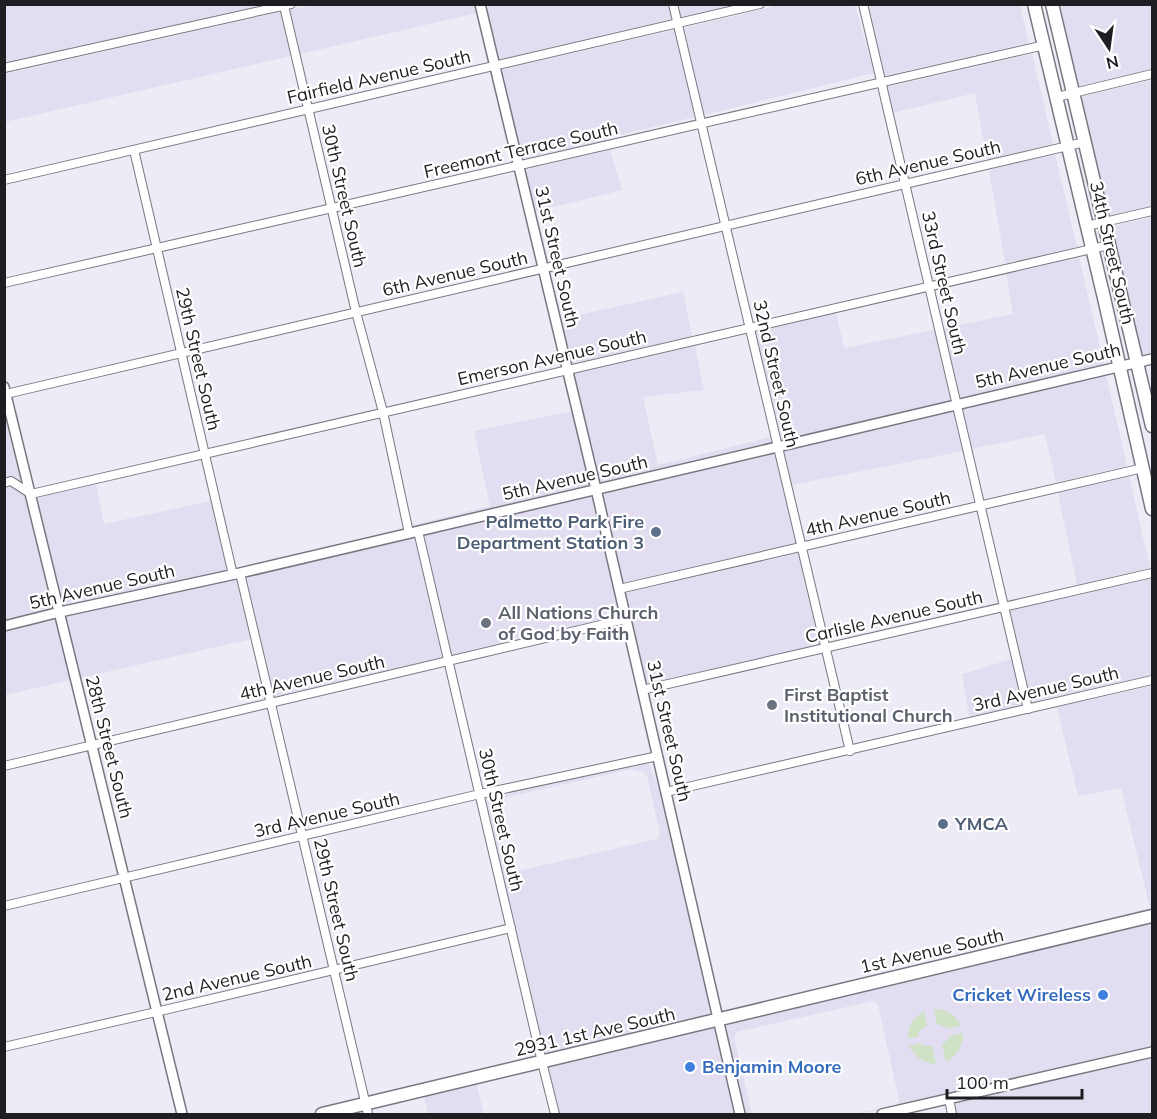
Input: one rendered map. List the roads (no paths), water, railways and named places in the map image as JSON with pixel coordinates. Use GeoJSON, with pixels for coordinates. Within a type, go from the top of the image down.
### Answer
{"type":"FeatureCollection","features":[{"type":"Feature","properties":{"kind":"main road","name":"34th Street South"},"geometry":{"type":"LineString","coordinates":[[1034,4],[1152,509]]}},
{"type":"Feature","properties":{"kind":"main road","name":"34th Street South"},"geometry":{"type":"LineString","coordinates":[[1052,4],[1152,426]]}},
{"type":"Feature","properties":{"kind":"main road","name":"1st Avenue South"},"geometry":{"type":"LineString","coordinates":[[719,1020],[1152,916]]}},
{"type":"Feature","properties":{"kind":"main road","name":"2931 1st Ave South"},"geometry":{"type":"LineString","coordinates":[[367,1109],[478,1077],[719,1020]]}},
{"type":"Feature","properties":{"kind":"main road"},"geometry":{"type":"LineString","coordinates":[[322,1114],[367,1109]]}},
{"type":"Feature","properties":{"kind":"street","name":"31st Street South"},"geometry":{"type":"LineString","coordinates":[[480,4],[596,489],[740,1114]]}},
{"type":"Feature","properties":{"kind":"street","name":"32nd Street South"},"geometry":{"type":"LineString","coordinates":[[673,4],[850,751]]}},
{"type":"Feature","properties":{"kind":"street","name":"Fairfield Avenue South"},"geometry":{"type":"LineString","coordinates":[[4,180],[760,4]]}},
{"type":"Feature","properties":{"kind":"street","name":"33rd Street South"},"geometry":{"type":"LineString","coordinates":[[863,4],[1028,709]]}},
{"type":"Feature","properties":{"kind":"street"},"geometry":{"type":"LineString","coordinates":[[4,68],[288,5]]}},
{"type":"Feature","properties":{"kind":"street","name":"30th Street South"},"geometry":{"type":"LineString","coordinates":[[288,5],[308,109],[356,312],[448,662],[555,1114]]}},
{"type":"Feature","properties":{"kind":"street","name":"Freemont Terrace South"},"geometry":{"type":"LineString","coordinates":[[4,283],[1045,45]]}},
{"type":"Feature","properties":{"kind":"street"},"geometry":{"type":"LineString","coordinates":[[1057,97],[1152,74]]}},
{"type":"Feature","properties":{"kind":"street","name":"6th Avenue South"},"geometry":{"type":"LineString","coordinates":[[5,390],[181,353],[1085,142]]}},
{"type":"Feature","properties":{"kind":"street","name":"29th Street South"},"geometry":{"type":"LineString","coordinates":[[134,150],[204,454],[271,703],[367,1109]]}},
{"type":"Feature","properties":{"kind":"street"},"geometry":{"type":"LineString","coordinates":[[1087,226],[1152,211]]}},
{"type":"Feature","properties":{"kind":"street","name":"Emerson Avenue South"},"geometry":{"type":"LineString","coordinates":[[31,494],[1109,245]]}},
{"type":"Feature","properties":{"kind":"street","name":"5th Avenue South"},"geometry":{"type":"LineString","coordinates":[[4,626],[236,574],[1152,359]]}},
{"type":"Feature","properties":{"kind":"street","name":"28th Street South"},"geometry":{"type":"LineString","coordinates":[[5,390],[182,1114]]}},
{"type":"Feature","properties":{"kind":"street","name":"4th Avenue South"},"geometry":{"type":"LineString","coordinates":[[619,589],[1143,468]]}},
{"type":"Feature","properties":{"kind":"street"},"geometry":{"type":"LineString","coordinates":[[4,483],[11,481],[31,494]]}},
{"type":"Feature","properties":{"kind":"street","name":"Carlisle Avenue South"},"geometry":{"type":"LineString","coordinates":[[642,690],[1152,573]]}},
{"type":"Feature","properties":{"kind":"street","name":"4th Avenue South"},"geometry":{"type":"LineString","coordinates":[[4,766],[626,619]]}},
{"type":"Feature","properties":{"kind":"street","name":"3rd Avenue South"},"geometry":{"type":"LineString","coordinates":[[666,792],[1152,680]]}},
{"type":"Feature","properties":{"kind":"street","name":"3rd Avenue South"},"geometry":{"type":"LineString","coordinates":[[4,906],[480,794],[658,756]]}},
{"type":"Feature","properties":{"kind":"street","name":"2nd Avenue South"},"geometry":{"type":"LineString","coordinates":[[4,1047],[512,928]]}},
{"type":"Feature","properties":{"kind":"street"},"geometry":{"type":"LineString","coordinates":[[882,1114],[1152,1052]]}},
{"type":"Feature","properties":{"kind":"street"},"geometry":{"type":"LineString","coordinates":[[949,1099],[952,1114]]}},
{"type":"Feature","properties":{"kind":"place","name":"Palmetto Park Fire Department Station 3"},"geometry":{"type":"Point","coordinates":[656,532]}},
{"type":"Feature","properties":{"kind":"place","name":"All Nations Church of God by Faith"},"geometry":{"type":"Point","coordinates":[486,623]}},
{"type":"Feature","properties":{"kind":"place","name":"First Baptist Institutional Church"},"geometry":{"type":"Point","coordinates":[772,705]}},
{"type":"Feature","properties":{"kind":"place","name":"YMCA"},"geometry":{"type":"Point","coordinates":[943,824]}},
{"type":"Feature","properties":{"kind":"place","name":"Cricket Wireless"},"geometry":{"type":"Point","coordinates":[1103,995]}},
{"type":"Feature","properties":{"kind":"place","name":"Benjamin Moore"},"geometry":{"type":"Point","coordinates":[690,1067]}}]}
